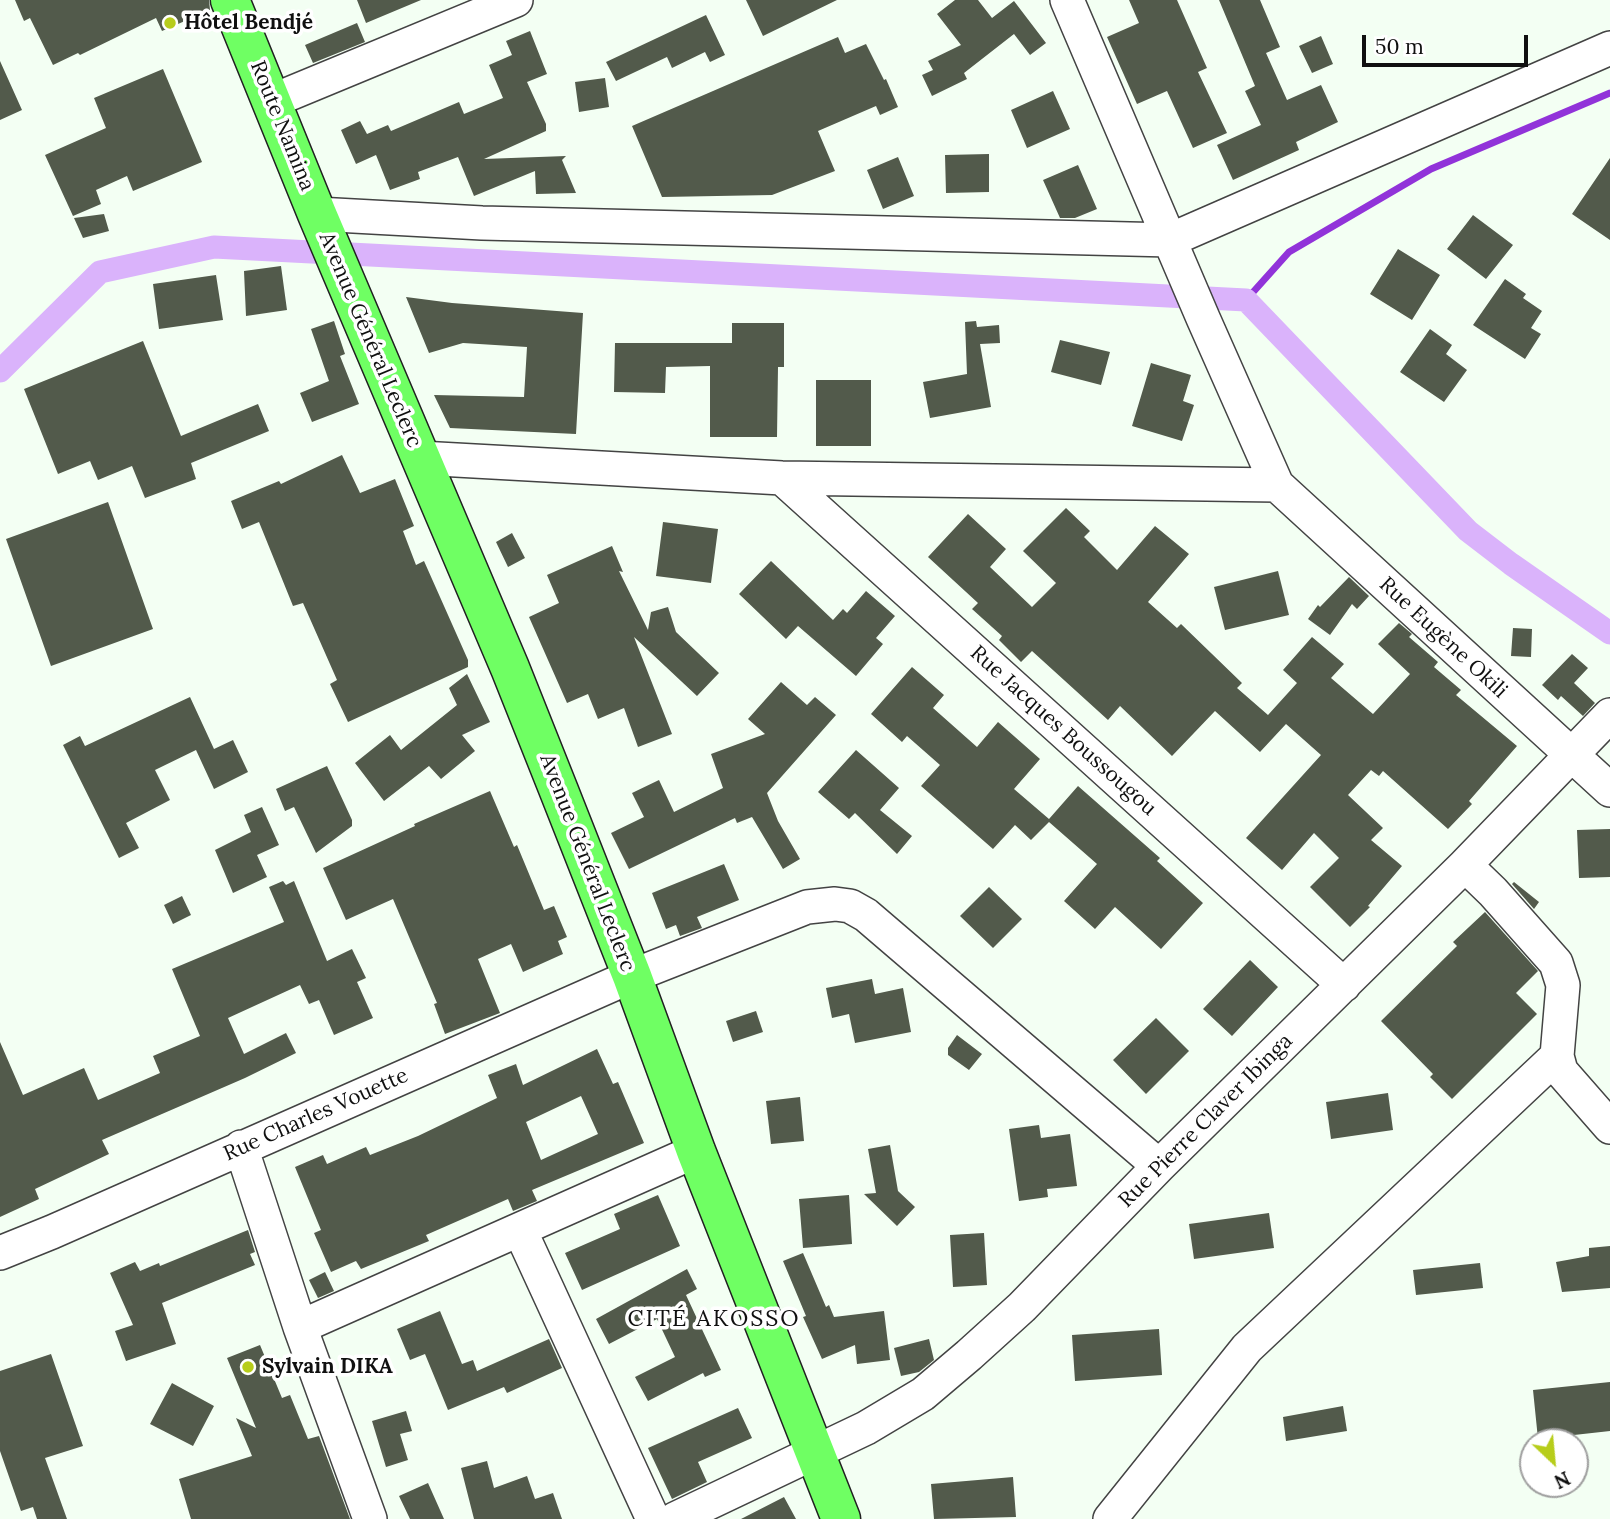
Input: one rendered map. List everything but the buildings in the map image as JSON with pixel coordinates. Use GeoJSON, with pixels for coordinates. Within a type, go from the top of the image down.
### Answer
{"type":"FeatureCollection","features":[{"type":"Feature","properties":{"kind":"main road","name":"Route Namina"},"geometry":{"type":"LineString","coordinates":[[230,0],[320,221]]}},
{"type":"Feature","properties":{"kind":"main road","name":"Avenue Général Leclerc"},"geometry":{"type":"LineString","coordinates":[[320,221],[515,680],[632,976],[696,1152],[841,1519]]}},
{"type":"Feature","properties":{"kind":"street"},"geometry":{"type":"LineString","coordinates":[[272,101],[516,0]]}},
{"type":"Feature","properties":{"kind":"street"},"geometry":{"type":"LineString","coordinates":[[420,458],[782,478],[1277,485],[1067,0]]}},
{"type":"Feature","properties":{"kind":"street"},"geometry":{"type":"LineString","coordinates":[[320,221],[482,223],[1175,252],[1610,48]]}},
{"type":"Feature","properties":{"kind":"street","name":"Rue Jacques Boussougou"},"geometry":{"type":"LineString","coordinates":[[782,478],[1344,985]]}},
{"type":"Feature","properties":{"kind":"street","name":"Rue Eugène Okili"},"geometry":{"type":"LineString","coordinates":[[1277,485],[1610,790]]}},
{"type":"Feature","properties":{"kind":"street","name":"Rue Pierre Claver Ibinga"},"geometry":{"type":"LineString","coordinates":[[675,1519],[866,1428],[923,1394],[1022,1307],[1159,1166],[1465,865],[1610,715]]}},
{"type":"Feature","properties":{"kind":"street"},"geometry":{"type":"LineString","coordinates":[[1465,865],[1493,892],[1556,963],[1563,985],[1557,1056],[1560,1071],[1610,1127]]}},
{"type":"Feature","properties":{"kind":"street","name":"Rue Charles Vouette"},"geometry":{"type":"LineString","coordinates":[[0,1253],[632,976],[807,907],[835,904],[850,906],[866,915],[1159,1166]]}},
{"type":"Feature","properties":{"kind":"street"},"geometry":{"type":"LineString","coordinates":[[1110,1519],[1247,1348],[1557,1056]]}},
{"type":"Feature","properties":{"kind":"street"},"geometry":{"type":"LineString","coordinates":[[241,1147],[300,1327],[370,1519]]}},
{"type":"Feature","properties":{"kind":"street"},"geometry":{"type":"LineString","coordinates":[[300,1327],[696,1152]]}},
{"type":"Feature","properties":{"kind":"street"},"geometry":{"type":"LineString","coordinates":[[520,1230],[653,1519]]}},
{"type":"Feature","properties":{"kind":"waterway"},"geometry":{"type":"LineString","coordinates":[[1246,300],[1289,252],[1431,169],[1610,93]]}},
{"type":"Feature","properties":{"kind":"waterway"},"geometry":{"type":"LineString","coordinates":[[0,371],[100,272],[214,247],[1246,300],[1468,531],[1610,633]]}},
{"type":"Feature","properties":{"kind":"place","name":"Hôtel Bendjé"},"geometry":{"type":"Point","coordinates":[170,23]}},
{"type":"Feature","properties":{"kind":"place","name":"Sylvain DIKA"},"geometry":{"type":"Point","coordinates":[248,1367]}},
{"type":"Feature","properties":{"kind":"district","name":"CITÉ AKOSSO"},"geometry":{"type":"Point","coordinates":[714,1319]}}]}
